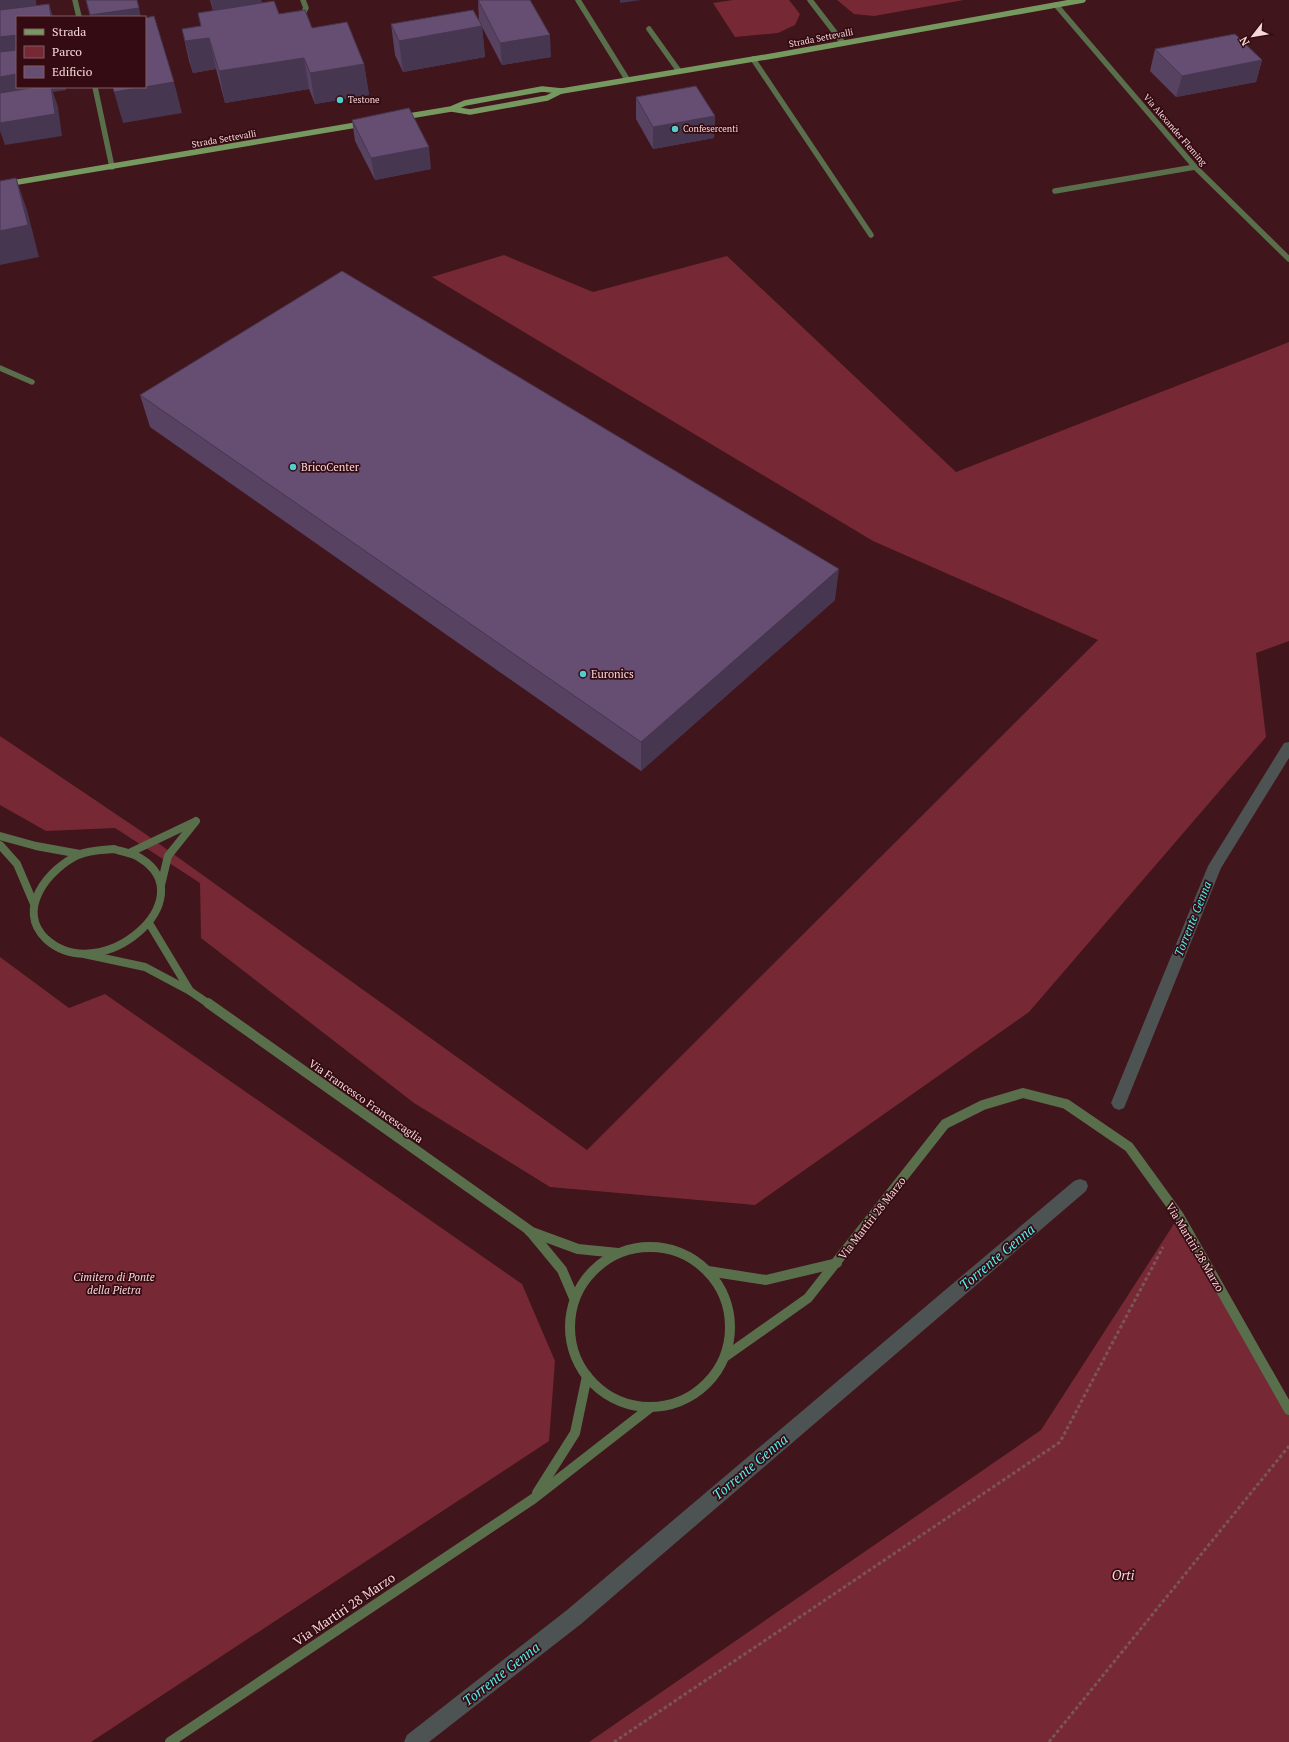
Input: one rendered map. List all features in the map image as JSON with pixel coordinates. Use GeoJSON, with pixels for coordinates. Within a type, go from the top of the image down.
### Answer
{"type":"FeatureCollection","features":[{"type":"Feature","properties":{"kind":"main road","name":"Strada Settevalli"},"geometry":{"type":"LineString","coordinates":[[399,118],[451,109],[465,103],[542,89],[562,91],[753,59],[1083,0]]}},
{"type":"Feature","properties":{"kind":"main road","name":"Strada Settevalli"},"geometry":{"type":"LineString","coordinates":[[451,109],[470,112],[547,98],[562,91]]}},
{"type":"Feature","properties":{"kind":"main road","name":"Strada Settevalli"},"geometry":{"type":"LineString","coordinates":[[0,185],[370,123]]}},
{"type":"Feature","properties":{"kind":"street"},"geometry":{"type":"LineString","coordinates":[[75,0],[79,16]]}},
{"type":"Feature","properties":{"kind":"street"},"geometry":{"type":"LineString","coordinates":[[292,21],[300,20],[306,8],[303,0]]}},
{"type":"Feature","properties":{"kind":"street"},"geometry":{"type":"LineString","coordinates":[[578,0],[627,80]]}},
{"type":"Feature","properties":{"kind":"street"},"geometry":{"type":"LineString","coordinates":[[810,0],[843,43]]}},
{"type":"Feature","properties":{"kind":"street","name":"Via Alexander Fleming"},"geometry":{"type":"LineString","coordinates":[[1056,5],[1195,167],[1289,259]]}},
{"type":"Feature","properties":{"kind":"street"},"geometry":{"type":"LineString","coordinates":[[649,29],[679,71]]}},
{"type":"Feature","properties":{"kind":"street"},"geometry":{"type":"LineString","coordinates":[[753,59],[871,235]]}},
{"type":"Feature","properties":{"kind":"street"},"geometry":{"type":"LineString","coordinates":[[94,88],[112,167]]}},
{"type":"Feature","properties":{"kind":"street"},"geometry":{"type":"LineString","coordinates":[[1055,192],[1195,167]]}},
{"type":"Feature","properties":{"kind":"street"},"geometry":{"type":"LineString","coordinates":[[0,368],[32,382]]}},
{"type":"Feature","properties":{"kind":"street"},"geometry":{"type":"LineString","coordinates":[[131,852],[196,821],[168,856],[161,884]]}},
{"type":"Feature","properties":{"kind":"street","name":"Via Francesco Francescaglia"},"geometry":{"type":"LineString","coordinates":[[0,836],[36,846],[80,854]]}},
{"type":"Feature","properties":{"kind":"street","name":"Via Francesco Francescaglia"},"geometry":{"type":"LineString","coordinates":[[0,844],[17,864],[34,904]]}},
{"type":"Feature","properties":{"kind":"street","name":"Via Francesco Francescaglia"},"geometry":{"type":"LineString","coordinates":[[84,954],[103,952],[121,945],[137,936],[149,923],[157,911],[161,898],[161,884],[155,871],[145,860],[131,852],[114,849],[97,850],[80,854],[63,863],[49,875],[39,889],[34,904],[34,919],[40,933],[51,944],[66,951],[144,967],[190,991],[528,1230],[562,1270],[574,1298]]}},
{"type":"Feature","properties":{"kind":"street","name":"Via Francesco Francescaglia"},"geometry":{"type":"LineString","coordinates":[[149,923],[190,991]]}},
{"type":"Feature","properties":{"kind":"street","name":"Via Martiri 28 Marzo"},"geometry":{"type":"LineString","coordinates":[[726,1356],[808,1298],[945,1124],[982,1105],[1023,1093],[1066,1104],[1129,1147],[1179,1216],[1289,1410]]}},
{"type":"Feature","properties":{"kind":"street","name":"Via Francesco Francescaglia"},"geometry":{"type":"LineString","coordinates":[[528,1230],[578,1249],[618,1253]]}},
{"type":"Feature","properties":{"kind":"street","name":"Via Martiri 28 Marzo"},"geometry":{"type":"LineString","coordinates":[[642,1248],[666,1248],[689,1257],[708,1271],[722,1289],[730,1311],[731,1334],[726,1356],[714,1376],[696,1393],[675,1404],[650,1407],[626,1403],[604,1393],[587,1376],[573,1352],[569,1325],[574,1298],[585,1280],[600,1264],[618,1253],[642,1248]]}},
{"type":"Feature","properties":{"kind":"street","name":"Via Martiri 28 Marzo"},"geometry":{"type":"LineString","coordinates":[[708,1271],[766,1280],[836,1263]]}},
{"type":"Feature","properties":{"kind":"street","name":"Via Martiri 28 Marzo"},"geometry":{"type":"LineString","coordinates":[[533,1499],[575,1433],[587,1376]]}},
{"type":"Feature","properties":{"kind":"street","name":"Via Martiri 28 Marzo"},"geometry":{"type":"LineString","coordinates":[[170,1742],[533,1499],[650,1407]]}},
{"type":"Feature","properties":{"kind":"path"},"geometry":{"type":"LineString","coordinates":[[614,1742],[1060,1442],[1179,1216]]}},
{"type":"Feature","properties":{"kind":"path"},"geometry":{"type":"LineString","coordinates":[[1049,1742],[1289,1446]]}},
{"type":"Feature","properties":{"kind":"green space"},"geometry":{"type":"Polygon","coordinates":[[[733,0],[789,0],[800,14],[795,25],[778,33],[735,37],[713,3],[733,0]]]}},
{"type":"Feature","properties":{"kind":"green space"},"geometry":{"type":"Polygon","coordinates":[[[837,0],[964,0],[874,16],[854,14],[837,0]]]}},
{"type":"Feature","properties":{"kind":"green space"},"geometry":{"type":"Polygon","coordinates":[[[504,255],[593,292],[727,256],[956,472],[1289,342],[1289,641],[1256,653],[1266,737],[1029,1012],[755,1205],[550,1187],[414,1103],[201,938],[200,883],[115,828],[46,831],[0,805],[0,736],[144,833],[587,1150],[1098,640],[873,541],[432,277],[504,255]]]}},
{"type":"Feature","properties":{"kind":"green space","name":"Cimitero di Ponte della Pietra"},"geometry":{"type":"Polygon","coordinates":[[[0,957],[69,1008],[105,994],[522,1284],[555,1361],[549,1441],[91,1742],[0,1742],[0,957]]]}},
{"type":"Feature","properties":{"kind":"green space","name":"Orti"},"geometry":{"type":"Polygon","coordinates":[[[1179,1216],[1289,1405],[1289,1742],[589,1742],[1041,1430],[1179,1216]]]}},
{"type":"Feature","properties":{"kind":"building"},"geometry":{"type":"Polygon","coordinates":[[[86,0],[137,0],[139,8],[90,15],[86,0]]]}},
{"type":"Feature","properties":{"kind":"building"},"geometry":{"type":"Polygon","coordinates":[[[478,0],[530,0],[550,35],[500,43],[478,0]]]}},
{"type":"Feature","properties":{"kind":"building"},"geometry":{"type":"Polygon","coordinates":[[[274,1],[279,14],[305,10],[312,28],[347,22],[364,64],[310,73],[304,58],[219,71],[209,38],[185,41],[182,29],[201,26],[198,13],[274,1]]]}},
{"type":"Feature","properties":{"kind":"building"},"geometry":{"type":"Polygon","coordinates":[[[49,4],[51,16],[16,16],[16,35],[0,37],[0,10],[49,4]]]}},
{"type":"Feature","properties":{"kind":"building"},"geometry":{"type":"Polygon","coordinates":[[[473,10],[482,26],[399,41],[391,24],[473,10]]]}},
{"type":"Feature","properties":{"kind":"building"},"geometry":{"type":"Polygon","coordinates":[[[154,16],[174,82],[146,87],[146,18],[154,16]]]}},
{"type":"Feature","properties":{"kind":"building"},"geometry":{"type":"Polygon","coordinates":[[[1235,34],[1262,60],[1182,76],[1155,49],[1235,34]]]}},
{"type":"Feature","properties":{"kind":"building"},"geometry":{"type":"Polygon","coordinates":[[[16,50],[16,74],[0,77],[0,52],[16,50]]]}},
{"type":"Feature","properties":{"kind":"building"},"geometry":{"type":"Polygon","coordinates":[[[696,86],[715,116],[653,127],[636,97],[696,86]]]}},
{"type":"Feature","properties":{"kind":"building"},"geometry":{"type":"Polygon","coordinates":[[[31,88],[51,88],[55,114],[0,123],[0,93],[31,88]]]}},
{"type":"Feature","properties":{"kind":"building"},"geometry":{"type":"Polygon","coordinates":[[[113,88],[137,88],[114,92],[113,88]]]}},
{"type":"Feature","properties":{"kind":"building"},"geometry":{"type":"Polygon","coordinates":[[[409,108],[429,147],[371,158],[352,120],[409,108]]]}},
{"type":"Feature","properties":{"kind":"building"},"geometry":{"type":"Polygon","coordinates":[[[16,178],[28,225],[0,231],[0,181],[16,178]]]}},
{"type":"Feature","properties":{"kind":"building"},"geometry":{"type":"Polygon","coordinates":[[[342,271],[839,569],[641,742],[140,395],[342,271]]]}},
{"type":"Feature","properties":{"kind":"waterway","name":"Torrente Genna"},"geometry":{"type":"LineString","coordinates":[[1119,1103],[1215,866],[1289,747]]}},
{"type":"Feature","properties":{"kind":"waterway","name":"Torrente Genna"},"geometry":{"type":"LineString","coordinates":[[414,1742],[574,1617],[1080,1186]]}},
{"type":"Feature","properties":{"kind":"place","name":"Testone"},"geometry":{"type":"Point","coordinates":[340,100]}},
{"type":"Feature","properties":{"kind":"place","name":"Confesercenti"},"geometry":{"type":"Point","coordinates":[675,129]}},
{"type":"Feature","properties":{"kind":"place","name":"BricoCenter"},"geometry":{"type":"Point","coordinates":[293,467]}},
{"type":"Feature","properties":{"kind":"place","name":"Euronics"},"geometry":{"type":"Point","coordinates":[583,674]}}]}
